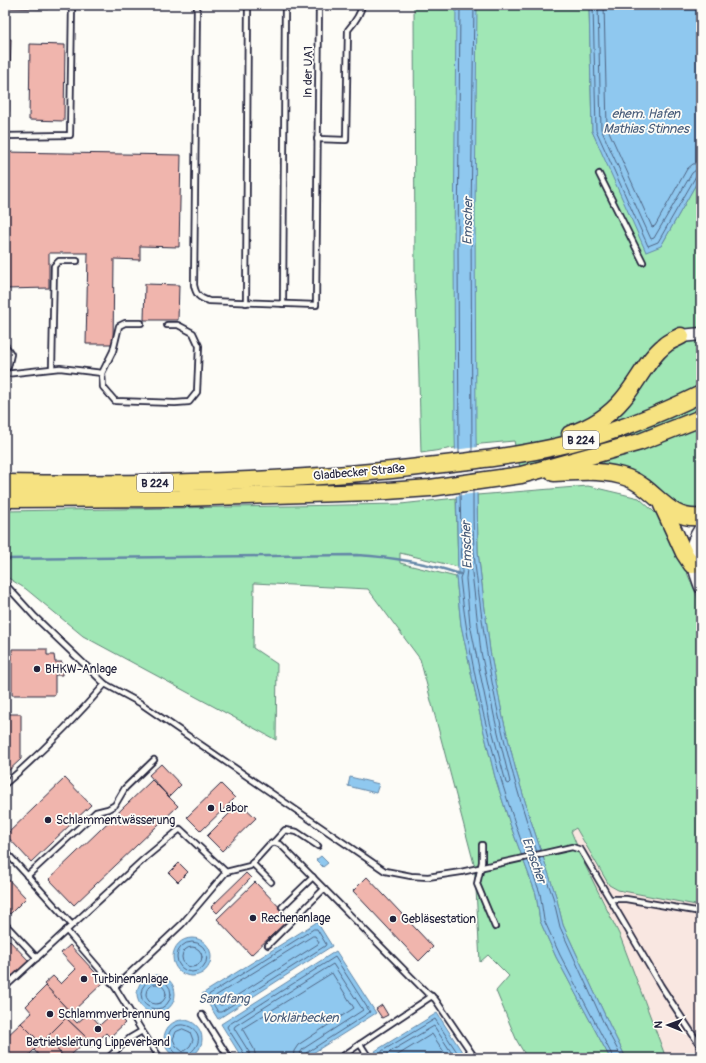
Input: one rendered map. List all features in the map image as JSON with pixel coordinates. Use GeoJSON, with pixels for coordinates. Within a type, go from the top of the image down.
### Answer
{"type":"FeatureCollection","features":[{"type":"Feature","properties":{"kind":"highway"},"geometry":{"type":"LineString","coordinates":[[494,457],[562,438],[582,430],[600,420],[613,410],[624,398],[654,354],[680,334]]}},
{"type":"Feature","properties":{"kind":"highway","name":"Gladbecker Straße"},"geometry":{"type":"LineString","coordinates":[[5,483],[87,484],[245,481],[362,473],[428,466],[494,457],[567,444],[602,434],[662,413],[701,394]]}},
{"type":"Feature","properties":{"kind":"highway","name":"Gladbecker Straße"},"geometry":{"type":"LineString","coordinates":[[5,499],[180,498],[373,492],[430,488],[521,475],[640,442],[701,418]]}},
{"type":"Feature","properties":{"kind":"highway"},"geometry":{"type":"LineString","coordinates":[[521,475],[590,472],[610,473],[627,477],[638,482],[676,513],[684,517],[701,517]]}},
{"type":"Feature","properties":{"kind":"highway"},"geometry":{"type":"LineString","coordinates":[[659,500],[684,552],[692,565]]}},
{"type":"Feature","properties":{"kind":"street"},"geometry":{"type":"LineString","coordinates":[[680,334],[701,334]]}},
{"type":"Feature","properties":{"kind":"street"},"geometry":{"type":"LineString","coordinates":[[701,528],[693,546],[692,565],[701,587]]}},
{"type":"Feature","properties":{"kind":"lane"},"geometry":{"type":"LineString","coordinates":[[5,136],[70,135],[72,5]]}},
{"type":"Feature","properties":{"kind":"lane"},"geometry":{"type":"LineString","coordinates":[[197,5],[194,285],[196,294],[201,299],[209,302],[283,304],[285,5]]}},
{"type":"Feature","properties":{"kind":"lane"},"geometry":{"type":"LineString","coordinates":[[246,303],[248,5]]}},
{"type":"Feature","properties":{"kind":"lane","name":"In der UA1"},"geometry":{"type":"LineString","coordinates":[[283,304],[316,305],[319,5]]}},
{"type":"Feature","properties":{"kind":"lane"},"geometry":{"type":"LineString","coordinates":[[317,139],[346,140],[348,30],[355,22],[362,5]]}},
{"type":"Feature","properties":{"kind":"lane"},"geometry":{"type":"LineString","coordinates":[[599,174],[643,262]]}},
{"type":"Feature","properties":{"kind":"lane"},"geometry":{"type":"LineString","coordinates":[[52,368],[54,266],[59,261],[77,261]]}},
{"type":"Feature","properties":{"kind":"lane"},"geometry":{"type":"LineString","coordinates":[[141,323],[125,323],[119,326],[113,351],[102,373],[103,387],[115,401],[189,402],[197,392],[199,346],[193,333],[178,325],[167,325]]}},
{"type":"Feature","properties":{"kind":"lane"},"geometry":{"type":"LineString","coordinates":[[5,345],[11,354],[8,367],[5,370]]}},
{"type":"Feature","properties":{"kind":"lane"},"geometry":{"type":"LineString","coordinates":[[5,374],[52,368],[102,373]]}},
{"type":"Feature","properties":{"kind":"lane"},"geometry":{"type":"LineString","coordinates":[[5,584],[35,617],[105,684],[140,703],[385,871],[411,876],[428,877],[481,868],[572,847],[581,850],[661,986],[701,1047]]}},
{"type":"Feature","properties":{"kind":"lane"},"geometry":{"type":"LineString","coordinates":[[5,784],[32,761],[88,704],[105,684]]}},
{"type":"Feature","properties":{"kind":"lane"},"geometry":{"type":"LineString","coordinates":[[28,876],[96,812],[108,809],[115,805],[125,788],[154,760]]}},
{"type":"Feature","properties":{"kind":"lane"},"geometry":{"type":"LineString","coordinates":[[5,987],[145,858],[180,829],[226,872]]}},
{"type":"Feature","properties":{"kind":"lane"},"geometry":{"type":"LineString","coordinates":[[115,987],[182,924],[226,872],[250,866],[285,830],[297,832],[318,846]]}},
{"type":"Feature","properties":{"kind":"lane"},"geometry":{"type":"LineString","coordinates":[[274,842],[280,844],[427,993],[436,999],[475,1058]]}},
{"type":"Feature","properties":{"kind":"lane"},"geometry":{"type":"LineString","coordinates":[[482,844],[482,862],[477,884],[495,927]]}},
{"type":"Feature","properties":{"kind":"lane"},"geometry":{"type":"LineString","coordinates":[[5,851],[72,925]]}},
{"type":"Feature","properties":{"kind":"lane"},"geometry":{"type":"LineString","coordinates":[[252,863],[271,882]]}},
{"type":"Feature","properties":{"kind":"lane"},"geometry":{"type":"LineString","coordinates":[[282,907],[313,877]]}},
{"type":"Feature","properties":{"kind":"lane"},"geometry":{"type":"LineString","coordinates":[[268,945],[324,888]]}},
{"type":"Feature","properties":{"kind":"lane"},"geometry":{"type":"LineString","coordinates":[[611,899],[626,899],[701,912]]}},
{"type":"Feature","properties":{"kind":"lane"},"geometry":{"type":"LineString","coordinates":[[5,924],[36,958]]}},
{"type":"Feature","properties":{"kind":"lane"},"geometry":{"type":"LineString","coordinates":[[66,930],[115,987],[142,1032],[160,1058]]}},
{"type":"Feature","properties":{"kind":"lane"},"geometry":{"type":"LineString","coordinates":[[340,1058],[432,996]]}},
{"type":"Feature","properties":{"kind":"lane"},"geometry":{"type":"LineString","coordinates":[[202,1015],[229,1058]]}},
{"type":"Feature","properties":{"kind":"lane"},"geometry":{"type":"LineString","coordinates":[[108,1058],[130,1038],[142,1032]]}},
{"type":"Feature","properties":{"kind":"lane"},"geometry":{"type":"LineString","coordinates":[[360,1044],[369,1058]]}},
{"type":"Feature","properties":{"kind":"shaded area"},"geometry":{"type":"Polygon","coordinates":[[[576,828],[609,885],[618,890],[701,906],[701,1058],[666,1058],[620,936],[584,863],[571,831],[576,828]]]}},
{"type":"Feature","properties":{"kind":"green space"},"geometry":{"type":"Polygon","coordinates":[[[414,5],[589,5],[592,131],[604,157],[661,246],[701,175],[701,511],[682,507],[628,469],[593,464],[521,472],[514,441],[481,444],[421,453],[415,282],[414,5]]]}},
{"type":"Feature","properties":{"kind":"green space"},"geometry":{"type":"Polygon","coordinates":[[[588,486],[639,498],[665,522],[701,605],[701,906],[618,890],[609,885],[576,828],[571,831],[584,863],[620,936],[666,1058],[626,1058],[563,925],[556,896],[516,771],[503,718],[490,651],[478,552],[477,495],[588,486]]]}},
{"type":"Feature","properties":{"kind":"green space"},"geometry":{"type":"Polygon","coordinates":[[[456,498],[458,567],[400,553],[400,563],[456,577],[461,625],[482,724],[495,777],[510,824],[536,894],[540,921],[556,957],[610,1058],[527,1058],[517,1041],[496,991],[509,976],[488,955],[480,962],[474,864],[420,659],[368,589],[254,583],[253,648],[277,664],[276,740],[83,636],[26,589],[5,576],[5,511],[401,504],[456,498]]]}},
{"type":"Feature","properties":{"kind":"water","name":"Emscher"},"geometry":{"type":"Polygon","coordinates":[[[456,5],[477,5],[475,215],[478,552],[490,651],[503,718],[516,771],[556,896],[563,925],[626,1058],[610,1058],[556,957],[540,921],[536,894],[510,824],[495,777],[461,625],[456,577],[458,573],[455,433],[454,252],[456,5]]]}},
{"type":"Feature","properties":{"kind":"water","name":"ehem. Hafen Mathias Stinnes"},"geometry":{"type":"Polygon","coordinates":[[[589,5],[701,5],[701,175],[661,246],[646,252],[592,131],[589,5]]]}},
{"type":"Feature","properties":{"kind":"water"},"geometry":{"type":"Polygon","coordinates":[[[350,777],[379,784],[376,793],[348,786],[350,777]]]}},
{"type":"Feature","properties":{"kind":"water"},"geometry":{"type":"Polygon","coordinates":[[[321,856],[328,863],[323,867],[316,860],[321,856]]]}},
{"type":"Feature","properties":{"kind":"water","name":"Sandfang"},"geometry":{"type":"Polygon","coordinates":[[[317,922],[332,946],[218,1019],[202,994],[317,922]]]}},
{"type":"Feature","properties":{"kind":"water"},"geometry":{"type":"Polygon","coordinates":[[[188,938],[196,938],[203,941],[208,946],[211,957],[208,968],[203,973],[196,976],[188,976],[181,973],[176,968],[173,961],[173,953],[176,946],[181,941],[188,938]]]}},
{"type":"Feature","properties":{"kind":"water","name":"Vorklärbecken"},"geometry":{"type":"Polygon","coordinates":[[[336,951],[376,1013],[305,1058],[242,1058],[221,1024],[336,951]]]}},
{"type":"Feature","properties":{"kind":"water"},"geometry":{"type":"Polygon","coordinates":[[[152,975],[160,975],[167,978],[172,983],[175,994],[172,1005],[167,1010],[160,1013],[152,1013],[145,1010],[140,1005],[137,998],[137,990],[140,983],[145,978],[152,975]]]}},
{"type":"Feature","properties":{"kind":"water"},"geometry":{"type":"Polygon","coordinates":[[[437,1013],[466,1058],[379,1058],[375,1051],[437,1013]]]}},
{"type":"Feature","properties":{"kind":"water"},"geometry":{"type":"Polygon","coordinates":[[[179,1020],[187,1020],[194,1023],[199,1028],[202,1039],[199,1050],[194,1055],[187,1058],[179,1058],[172,1055],[167,1050],[164,1043],[164,1035],[167,1028],[172,1023],[179,1020]]]}},
{"type":"Feature","properties":{"kind":"pier"},"geometry":{"type":"Polygon","coordinates":[[[478,447],[479,493],[454,496],[453,450],[478,447]]]}},
{"type":"Feature","properties":{"kind":"building"},"geometry":{"type":"Polygon","coordinates":[[[5,5],[48,5],[48,9],[5,8],[5,5]]]}},
{"type":"Feature","properties":{"kind":"building"},"geometry":{"type":"Polygon","coordinates":[[[5,39],[11,39],[9,112],[5,112],[5,39]]]}},
{"type":"Feature","properties":{"kind":"building"},"geometry":{"type":"Polygon","coordinates":[[[30,44],[65,45],[64,121],[29,120],[30,44]]]}},
{"type":"Feature","properties":{"kind":"building"},"geometry":{"type":"Polygon","coordinates":[[[5,152],[181,155],[179,247],[140,246],[140,260],[114,259],[113,344],[86,344],[88,253],[49,253],[49,288],[5,289],[5,152]]]}},
{"type":"Feature","properties":{"kind":"building"},"geometry":{"type":"Polygon","coordinates":[[[145,284],[179,285],[178,320],[144,320],[145,284]]]}},
{"type":"Feature","properties":{"kind":"building"},"geometry":{"type":"Polygon","coordinates":[[[5,649],[8,649],[8,714],[21,714],[21,759],[5,774],[5,649]]]}},
{"type":"Feature","properties":{"kind":"building","name":"BHKW-Anlage"},"geometry":{"type":"Polygon","coordinates":[[[12,649],[47,649],[47,655],[54,655],[55,662],[62,662],[62,675],[55,675],[55,695],[12,695],[12,649]]]}},
{"type":"Feature","properties":{"kind":"building"},"geometry":{"type":"Polygon","coordinates":[[[161,764],[181,785],[169,797],[149,775],[161,764]]]}},
{"type":"Feature","properties":{"kind":"building","name":"Schlammentwässerung"},"geometry":{"type":"Polygon","coordinates":[[[65,778],[91,805],[31,862],[6,835],[65,778]]]}},
{"type":"Feature","properties":{"kind":"building"},"geometry":{"type":"Polygon","coordinates":[[[152,780],[178,806],[74,905],[49,879],[152,780]]]}},
{"type":"Feature","properties":{"kind":"building","name":"Labor"},"geometry":{"type":"Polygon","coordinates":[[[221,784],[235,798],[201,831],[187,817],[221,784]]]}},
{"type":"Feature","properties":{"kind":"building"},"geometry":{"type":"Polygon","coordinates":[[[240,803],[256,818],[222,851],[207,836],[240,803]]]}},
{"type":"Feature","properties":{"kind":"building"},"geometry":{"type":"Polygon","coordinates":[[[179,863],[188,872],[178,882],[169,873],[179,863]]]}},
{"type":"Feature","properties":{"kind":"building"},"geometry":{"type":"Polygon","coordinates":[[[246,873],[251,878],[217,913],[211,907],[246,873]]]}},
{"type":"Feature","properties":{"kind":"building"},"geometry":{"type":"Polygon","coordinates":[[[5,876],[26,898],[10,914],[5,909],[5,876]]]}},
{"type":"Feature","properties":{"kind":"building","name":"Gebläsestation"},"geometry":{"type":"Polygon","coordinates":[[[367,877],[433,947],[419,961],[353,891],[367,877]]]}},
{"type":"Feature","properties":{"kind":"building","name":"Rechenanlage"},"geometry":{"type":"Polygon","coordinates":[[[255,882],[290,918],[251,955],[217,919],[255,882]]]}},
{"type":"Feature","properties":{"kind":"building"},"geometry":{"type":"Polygon","coordinates":[[[5,936],[30,962],[13,977],[5,968],[5,936]]]}},
{"type":"Feature","properties":{"kind":"building","name":"Turbinenanlage"},"geometry":{"type":"Polygon","coordinates":[[[70,945],[104,982],[71,1013],[44,984],[53,976],[61,984],[76,969],[61,953],[70,945]]]}},
{"type":"Feature","properties":{"kind":"building","name":"Schlammverbrennung"},"geometry":{"type":"Polygon","coordinates":[[[46,986],[71,1013],[41,1043],[21,1023],[32,1013],[26,1006],[46,986]]]}},
{"type":"Feature","properties":{"kind":"building"},"geometry":{"type":"Polygon","coordinates":[[[382,1005],[388,1015],[382,1018],[376,1009],[382,1005]]]}},
{"type":"Feature","properties":{"kind":"building","name":"Betriebsleitung Lippeverband"},"geometry":{"type":"Polygon","coordinates":[[[114,1012],[125,1023],[110,1037],[106,1033],[91,1047],[85,1042],[88,1039],[66,1018],[69,1015],[77,1023],[89,1013],[100,1025],[114,1012]]]}},
{"type":"Feature","properties":{"kind":"building"},"geometry":{"type":"Polygon","coordinates":[[[66,1018],[88,1039],[68,1058],[65,1058],[46,1038],[66,1018]]]}},
{"type":"Feature","properties":{"kind":"building"},"geometry":{"type":"Polygon","coordinates":[[[21,1023],[41,1043],[26,1058],[5,1058],[5,1038],[21,1023]]]}},
{"type":"Feature","properties":{"kind":"building"},"geometry":{"type":"Polygon","coordinates":[[[46,1038],[65,1058],[41,1058],[34,1050],[46,1038]]]}},
{"type":"Feature","properties":{"kind":"waterway","name":"Emscher"},"geometry":{"type":"LineString","coordinates":[[5,559],[357,555],[409,561],[460,574]]}},
{"type":"Feature","properties":{"kind":"place","name":"BHKW-Anlage"},"geometry":{"type":"Point","coordinates":[37,669]}},
{"type":"Feature","properties":{"kind":"place","name":"Labor"},"geometry":{"type":"Point","coordinates":[211,808]}},
{"type":"Feature","properties":{"kind":"place","name":"Schlammentwässerung"},"geometry":{"type":"Point","coordinates":[48,820]}},
{"type":"Feature","properties":{"kind":"place","name":"Rechenanlage"},"geometry":{"type":"Point","coordinates":[253,918]}},
{"type":"Feature","properties":{"kind":"place","name":"Gebläsestation"},"geometry":{"type":"Point","coordinates":[393,919]}},
{"type":"Feature","properties":{"kind":"place","name":"Turbinenanlage"},"geometry":{"type":"Point","coordinates":[84,979]}},
{"type":"Feature","properties":{"kind":"place","name":"Schlammverbrennung"},"geometry":{"type":"Point","coordinates":[50,1014]}},
{"type":"Feature","properties":{"kind":"place","name":"Betriebsleitung Lippeverband"},"geometry":{"type":"Point","coordinates":[98,1029]}}]}
